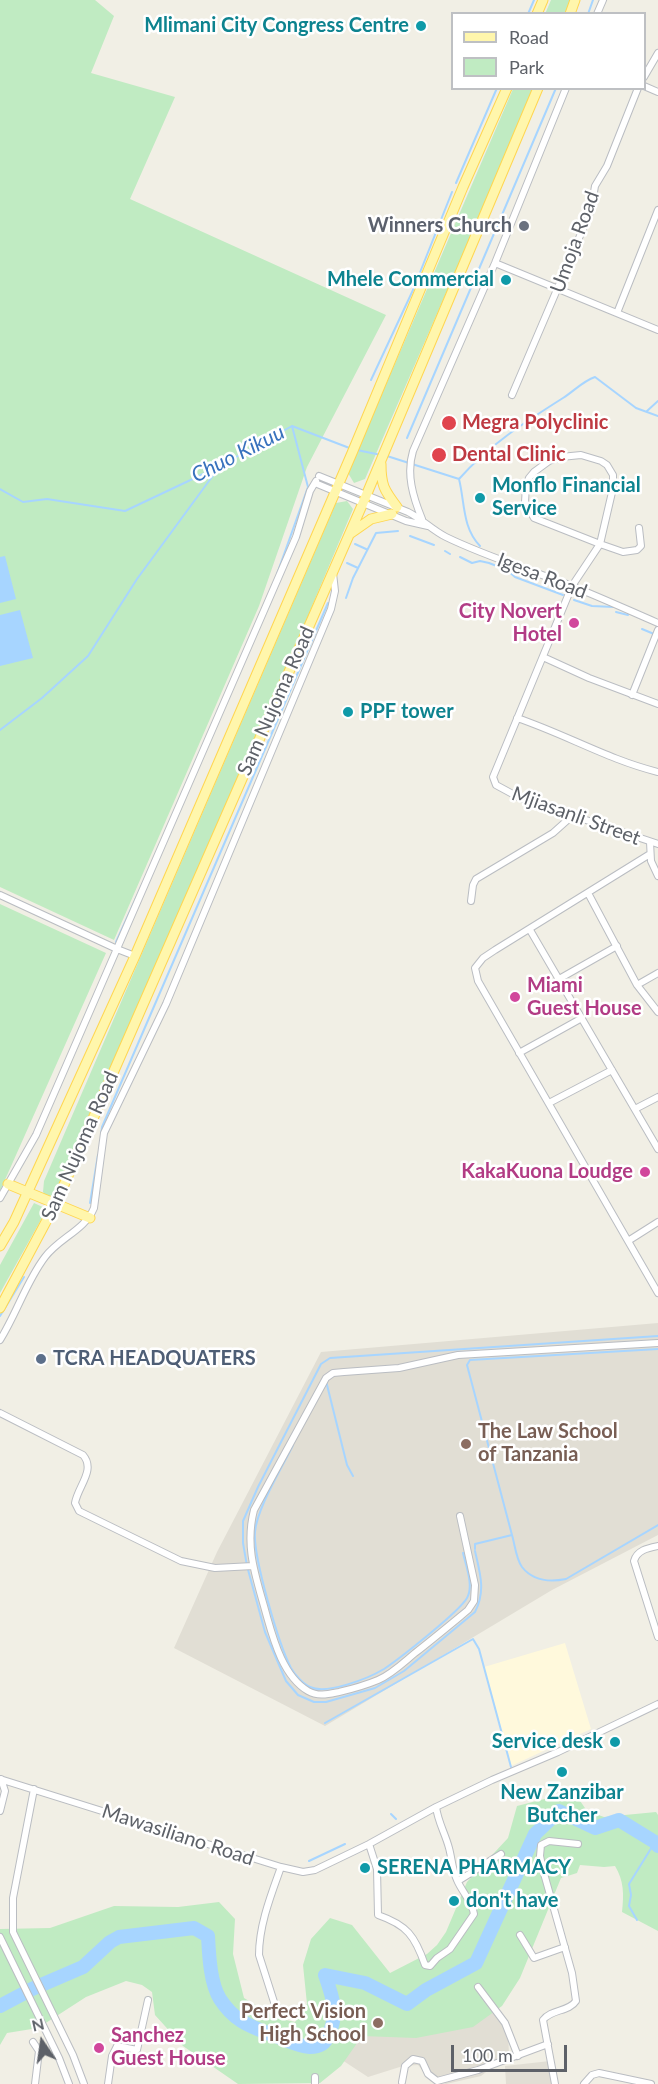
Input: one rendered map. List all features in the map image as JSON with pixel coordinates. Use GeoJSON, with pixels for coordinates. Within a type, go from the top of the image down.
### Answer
{"type":"FeatureCollection","features":[{"type":"Feature","properties":{"kind":"main road","name":"Sam Nujoma Road"},"geometry":{"type":"LineString","coordinates":[[0,1246],[135,956],[506,90]]}},
{"type":"Feature","properties":{"kind":"main road","name":"Sam Nujoma Road"},"geometry":{"type":"LineString","coordinates":[[0,1308],[56,1203],[365,498],[537,90]]}},
{"type":"Feature","properties":{"kind":"main road"},"geometry":{"type":"LineString","coordinates":[[346,539],[364,522],[394,511],[382,485],[381,459]]}},
{"type":"Feature","properties":{"kind":"main road"},"geometry":{"type":"LineString","coordinates":[[8,1184],[90,1218]]}},
{"type":"Feature","properties":{"kind":"street"},"geometry":{"type":"LineString","coordinates":[[646,75],[658,53]]}},
{"type":"Feature","properties":{"kind":"street"},"geometry":{"type":"LineString","coordinates":[[422,519],[411,482],[412,454],[495,263],[565,90]]}},
{"type":"Feature","properties":{"kind":"street","name":"Umoja Road"},"geometry":{"type":"LineString","coordinates":[[512,395],[591,210],[595,186],[607,166],[637,90]]}},
{"type":"Feature","properties":{"kind":"street"},"geometry":{"type":"LineString","coordinates":[[617,313],[658,210]]}},
{"type":"Feature","properties":{"kind":"street"},"geometry":{"type":"LineString","coordinates":[[495,263],[658,330]]}},
{"type":"Feature","properties":{"kind":"street"},"geometry":{"type":"LineString","coordinates":[[639,528],[641,542],[637,550],[623,552],[600,544],[539,521],[530,513],[525,502],[526,486],[534,472],[541,466],[561,457],[580,454],[601,461],[611,469],[613,488],[600,544],[572,586],[517,718],[552,730],[616,759],[658,772]]}},
{"type":"Feature","properties":{"kind":"street"},"geometry":{"type":"LineString","coordinates":[[0,1198],[36,1135],[296,537],[316,480]]}},
{"type":"Feature","properties":{"kind":"street","name":"Igesa Road"},"geometry":{"type":"LineString","coordinates":[[316,480],[338,482],[394,511],[422,519],[428,526]]}},
{"type":"Feature","properties":{"kind":"street","name":"Igesa Road"},"geometry":{"type":"LineString","coordinates":[[316,480],[335,492],[365,498]]}},
{"type":"Feature","properties":{"kind":"street","name":"Igesa Road"},"geometry":{"type":"LineString","coordinates":[[394,511],[406,521],[428,526],[445,536],[521,569],[572,586],[658,623]]}},
{"type":"Feature","properties":{"kind":"street"},"geometry":{"type":"LineString","coordinates":[[0,1340],[45,1257],[90,1218],[94,1208],[104,1133],[166,1004],[331,609],[335,591],[333,572]]}},
{"type":"Feature","properties":{"kind":"street"},"geometry":{"type":"LineString","coordinates":[[632,695],[658,630]]}},
{"type":"Feature","properties":{"kind":"street"},"geometry":{"type":"LineString","coordinates":[[543,657],[658,704]]}},
{"type":"Feature","properties":{"kind":"street","name":"Mjiasanli Street"},"geometry":{"type":"LineString","coordinates":[[517,718],[494,771],[493,777],[496,785],[520,798],[658,844]]}},
{"type":"Feature","properties":{"kind":"street"},"geometry":{"type":"LineString","coordinates":[[471,901],[476,879],[553,833],[572,816]]}},
{"type":"Feature","properties":{"kind":"street"},"geometry":{"type":"LineString","coordinates":[[650,842],[650,854],[658,876]]}},
{"type":"Feature","properties":{"kind":"street"},"geometry":{"type":"LineString","coordinates":[[650,854],[483,958],[475,968],[478,981],[658,1293]]}},
{"type":"Feature","properties":{"kind":"street"},"geometry":{"type":"LineString","coordinates":[[588,893],[638,985],[658,1012]]}},
{"type":"Feature","properties":{"kind":"street"},"geometry":{"type":"LineString","coordinates":[[0,895],[117,950],[135,956]]}},
{"type":"Feature","properties":{"kind":"street"},"geometry":{"type":"LineString","coordinates":[[530,930],[658,1149]]}},
{"type":"Feature","properties":{"kind":"street"},"geometry":{"type":"LineString","coordinates":[[559,979],[617,946]]}},
{"type":"Feature","properties":{"kind":"street"},"geometry":{"type":"LineString","coordinates":[[638,985],[658,973]]}},
{"type":"Feature","properties":{"kind":"street"},"geometry":{"type":"LineString","coordinates":[[519,1053],[582,1018]]}},
{"type":"Feature","properties":{"kind":"street"},"geometry":{"type":"LineString","coordinates":[[549,1103],[612,1070]]}},
{"type":"Feature","properties":{"kind":"street"},"geometry":{"type":"LineString","coordinates":[[635,1109],[658,1097]]}},
{"type":"Feature","properties":{"kind":"street"},"geometry":{"type":"LineString","coordinates":[[628,1240],[658,1222]]}},
{"type":"Feature","properties":{"kind":"street"},"geometry":{"type":"LineString","coordinates":[[460,1516],[475,1586],[476,1594],[472,1605],[380,1680],[328,1694],[309,1692],[296,1682],[272,1634],[253,1566],[249,1544],[250,1524],[254,1510],[323,1382],[333,1373],[399,1368],[458,1355],[658,1343]]}},
{"type":"Feature","properties":{"kind":"street"},"geometry":{"type":"LineString","coordinates":[[0,1413],[87,1459],[88,1469],[75,1503],[79,1511],[181,1561],[215,1568],[253,1566]]}},
{"type":"Feature","properties":{"kind":"street"},"geometry":{"type":"LineString","coordinates":[[658,1546],[642,1550],[635,1555],[634,1560],[658,1633]]}},
{"type":"Feature","properties":{"kind":"street","name":"Mawasiliano Road"},"geometry":{"type":"LineString","coordinates":[[1,1779],[303,1872],[315,1870],[369,1844],[436,1807],[658,1704]]}},
{"type":"Feature","properties":{"kind":"street"},"geometry":{"type":"LineString","coordinates":[[0,1811],[5,1791],[1,1779]]}},
{"type":"Feature","properties":{"kind":"street"},"geometry":{"type":"LineString","coordinates":[[34,1789],[14,1898],[13,1932],[73,2055],[84,2084]]}},
{"type":"Feature","properties":{"kind":"street"},"geometry":{"type":"LineString","coordinates":[[369,1844],[376,1866],[378,1915],[398,1922],[414,1937],[426,1966],[430,1966],[450,1949],[474,1914],[452,1866],[449,1848],[436,1807]]}},
{"type":"Feature","properties":{"kind":"street"},"geometry":{"type":"LineString","coordinates":[[555,2084],[544,2018],[572,2006],[576,2001],[572,1973],[543,1870],[540,1856],[541,1845],[549,1841],[578,1844]]}},
{"type":"Feature","properties":{"kind":"street"},"geometry":{"type":"LineString","coordinates":[[458,1881],[501,1854]]}},
{"type":"Feature","properties":{"kind":"street"},"geometry":{"type":"LineString","coordinates":[[281,1867],[268,1903],[259,1955],[274,2002],[282,2015]]}},
{"type":"Feature","properties":{"kind":"street"},"geometry":{"type":"LineString","coordinates":[[520,1935],[534,1958],[565,1947]]}},
{"type":"Feature","properties":{"kind":"street"},"geometry":{"type":"LineString","coordinates":[[0,1937],[59,2058],[69,2084]]}},
{"type":"Feature","properties":{"kind":"street"},"geometry":{"type":"LineString","coordinates":[[478,1987],[505,2023],[518,2056]]}},
{"type":"Feature","properties":{"kind":"street"},"geometry":{"type":"LineString","coordinates":[[108,2084],[112,2056],[117,2046],[137,2049],[148,2000]]}},
{"type":"Feature","properties":{"kind":"street"},"geometry":{"type":"LineString","coordinates":[[33,2042],[39,2050],[35,2084]]}},
{"type":"Feature","properties":{"kind":"street"},"geometry":{"type":"LineString","coordinates":[[402,2082],[405,2066],[413,2059],[422,2061],[428,2074],[437,2081],[518,2056],[548,2044]]}},
{"type":"Feature","properties":{"kind":"street"},"geometry":{"type":"LineString","coordinates":[[584,2084],[592,2075],[599,2073],[651,2084]]}},
{"type":"Feature","properties":{"kind":"shaded area","name":"The Law School of Tanzania"},"geometry":{"type":"Polygon","coordinates":[[[658,1323],[658,1535],[552,1590],[325,1726],[174,1648],[217,1552],[321,1352],[658,1323]]]}},
{"type":"Feature","properties":{"kind":"shaded area"},"geometry":{"type":"Polygon","coordinates":[[[565,1643],[591,1729],[511,1766],[484,1667],[565,1643]]]}},
{"type":"Feature","properties":{"kind":"shaded area","name":"Perfect Vision High School"},"geometry":{"type":"Polygon","coordinates":[[[341,1982],[494,2008],[508,2033],[509,2054],[481,2076],[446,2084],[432,2081],[418,2065],[403,2066],[368,2077],[342,2060],[341,1982]]]}},
{"type":"Feature","properties":{"kind":"shaded area"},"geometry":{"type":"Polygon","coordinates":[[[550,2061],[553,2084],[506,2084],[505,2066],[550,2061]]]}},
{"type":"Feature","properties":{"kind":"green space"},"geometry":{"type":"Polygon","coordinates":[[[0,0],[95,0],[114,16],[91,73],[175,97],[130,199],[386,315],[307,467],[259,606],[114,940],[0,887],[0,0]]]}},
{"type":"Feature","properties":{"kind":"green space"},"geometry":{"type":"Polygon","coordinates":[[[551,0],[573,0],[568,12],[546,12],[551,0]]]}},
{"type":"Feature","properties":{"kind":"green space"},"geometry":{"type":"Polygon","coordinates":[[[513,90],[535,90],[365,479],[354,483],[348,473],[513,90]]]}},
{"type":"Feature","properties":{"kind":"green space"},"geometry":{"type":"Polygon","coordinates":[[[347,501],[353,509],[149,993],[54,1197],[47,1198],[43,1192],[44,1181],[336,503],[347,501]]]}},
{"type":"Feature","properties":{"kind":"green space"},"geometry":{"type":"Polygon","coordinates":[[[0,904],[106,953],[0,1191],[0,904]]]}},
{"type":"Feature","properties":{"kind":"green space"},"geometry":{"type":"Polygon","coordinates":[[[34,1203],[47,1209],[0,1293],[0,1265],[34,1203]]]}},
{"type":"Feature","properties":{"kind":"green space"},"geometry":{"type":"Polygon","coordinates":[[[564,1794],[576,1795],[587,1811],[604,1817],[656,1812],[658,1815],[658,1931],[622,1912],[623,1888],[615,1866],[580,1865],[577,1873],[561,1878],[520,1978],[502,2006],[473,2027],[416,2038],[362,2036],[341,2066],[320,2083],[238,2084],[183,2046],[155,2015],[152,1992],[142,1985],[126,1981],[86,1997],[38,2028],[7,2033],[0,2045],[0,1929],[50,1928],[114,1906],[178,1907],[219,1902],[235,1919],[233,1954],[244,1998],[277,2018],[295,2022],[307,2004],[303,1965],[311,1939],[330,1918],[352,1925],[390,1973],[427,1954],[446,1932],[467,1882],[508,1838],[517,1806],[564,1794]]]}},
{"type":"Feature","properties":{"kind":"water"},"geometry":{"type":"Polygon","coordinates":[[[5,556],[16,599],[0,603],[0,557],[5,556]]]}},
{"type":"Feature","properties":{"kind":"water"},"geometry":{"type":"Polygon","coordinates":[[[20,610],[33,658],[0,666],[0,615],[20,610]]]}},
{"type":"Feature","properties":{"kind":"waterway"},"geometry":{"type":"LineString","coordinates":[[529,12],[534,0]]}},
{"type":"Feature","properties":{"kind":"waterway"},"geometry":{"type":"LineString","coordinates":[[589,12],[593,0]]}},
{"type":"Feature","properties":{"kind":"waterway"},"geometry":{"type":"LineString","coordinates":[[456,183],[496,90]]}},
{"type":"Feature","properties":{"kind":"waterway"},"geometry":{"type":"LineString","coordinates":[[407,438],[555,90]]}},
{"type":"Feature","properties":{"kind":"waterway"},"geometry":{"type":"LineString","coordinates":[[371,380],[413,290],[452,192]]}},
{"type":"Feature","properties":{"kind":"waterway","name":"Chuo Kikuu"},"geometry":{"type":"LineString","coordinates":[[387,456],[459,479],[483,455],[508,435],[595,377],[636,408],[658,416]]}},
{"type":"Feature","properties":{"kind":"waterway"},"geometry":{"type":"LineString","coordinates":[[647,411],[658,401]]}},
{"type":"Feature","properties":{"kind":"waterway","name":"Chuo Kikuu"},"geometry":{"type":"LineString","coordinates":[[0,489],[23,502],[47,499],[125,511],[218,467],[292,426],[352,449]]}},
{"type":"Feature","properties":{"kind":"waterway"},"geometry":{"type":"LineString","coordinates":[[277,574],[308,487],[292,426]]}},
{"type":"Feature","properties":{"kind":"waterway","name":"Chuo Kikuu"},"geometry":{"type":"LineString","coordinates":[[357,450],[381,455]]}},
{"type":"Feature","properties":{"kind":"waterway"},"geometry":{"type":"LineString","coordinates":[[0,730],[42,698],[88,656],[137,579],[217,470]]}},
{"type":"Feature","properties":{"kind":"waterway"},"geometry":{"type":"LineString","coordinates":[[459,479],[467,523],[480,546]]}},
{"type":"Feature","properties":{"kind":"waterway"},"geometry":{"type":"LineString","coordinates":[[346,598],[353,578],[376,533],[398,531]]}},
{"type":"Feature","properties":{"kind":"waterway"},"geometry":{"type":"LineString","coordinates":[[410,536],[434,545]]}},
{"type":"Feature","properties":{"kind":"waterway"},"geometry":{"type":"LineString","coordinates":[[355,544],[366,549]]}},
{"type":"Feature","properties":{"kind":"waterway"},"geometry":{"type":"LineString","coordinates":[[445,551],[450,554]]}},
{"type":"Feature","properties":{"kind":"waterway"},"geometry":{"type":"LineString","coordinates":[[460,557],[472,563],[480,561],[489,563],[507,570],[515,577],[563,595]]}},
{"type":"Feature","properties":{"kind":"waterway"},"geometry":{"type":"LineString","coordinates":[[347,563],[358,568]]}},
{"type":"Feature","properties":{"kind":"waterway"},"geometry":{"type":"LineString","coordinates":[[574,600],[592,606],[614,607]]}},
{"type":"Feature","properties":{"kind":"waterway"},"geometry":{"type":"LineString","coordinates":[[101,1135],[102,1127],[328,603]]}},
{"type":"Feature","properties":{"kind":"waterway"},"geometry":{"type":"LineString","coordinates":[[616,612],[628,615]]}},
{"type":"Feature","properties":{"kind":"waterway"},"geometry":{"type":"LineString","coordinates":[[642,629],[654,634]]}},
{"type":"Feature","properties":{"kind":"waterway"},"geometry":{"type":"LineString","coordinates":[[116,942],[142,885]]}},
{"type":"Feature","properties":{"kind":"waterway"},"geometry":{"type":"LineString","coordinates":[[90,1203],[98,1155]]}},
{"type":"Feature","properties":{"kind":"waterway"},"geometry":{"type":"LineString","coordinates":[[0,1316],[24,1277]]}},
{"type":"Feature","properties":{"kind":"waterway"},"geometry":{"type":"LineString","coordinates":[[475,1551],[481,1589],[475,1612],[404,1671],[375,1688],[326,1702],[314,1702],[298,1695],[286,1681],[265,1632],[247,1566],[243,1543],[243,1521],[321,1364],[330,1358],[658,1336]]}},
{"type":"Feature","properties":{"kind":"waterway"},"geometry":{"type":"LineString","coordinates":[[512,1535],[467,1365],[470,1360],[658,1349]]}},
{"type":"Feature","properties":{"kind":"waterway"},"geometry":{"type":"LineString","coordinates":[[326,1381],[347,1465],[353,1476]]}},
{"type":"Feature","properties":{"kind":"waterway"},"geometry":{"type":"LineString","coordinates":[[293,1445],[260,1512],[255,1532],[255,1544],[262,1580],[280,1641],[291,1668],[307,1686],[327,1689],[368,1677],[384,1669],[428,1635],[453,1614],[467,1598],[470,1582],[463,1553],[468,1553]]}},
{"type":"Feature","properties":{"kind":"waterway"},"geometry":{"type":"LineString","coordinates":[[475,1549],[475,1544],[512,1535],[518,1560],[526,1572],[537,1578],[560,1580],[566,1579],[658,1525]]}},
{"type":"Feature","properties":{"kind":"waterway"},"geometry":{"type":"LineString","coordinates":[[325,1723],[473,1639],[479,1649],[511,1767]]}},
{"type":"Feature","properties":{"kind":"waterway"},"geometry":{"type":"LineString","coordinates":[[0,2006],[83,1967],[110,1942],[119,1937],[194,1928],[208,1936],[214,1985],[220,1999],[231,2013],[251,2026],[292,2043],[316,2046],[327,2039],[334,2013],[325,1975],[365,1983],[407,2004],[426,1990],[476,1963],[535,1834],[559,1811],[595,1828],[619,1820],[658,1846]]}},
{"type":"Feature","properties":{"kind":"waterway"},"geometry":{"type":"LineString","coordinates":[[391,1814],[396,1819]]}},
{"type":"Feature","properties":{"kind":"waterway"},"geometry":{"type":"LineString","coordinates":[[637,1920],[629,1906],[631,1895],[629,1884],[655,1842]]}},
{"type":"Feature","properties":{"kind":"waterway"},"geometry":{"type":"LineString","coordinates":[[309,1861],[345,1844]]}},
{"type":"Feature","properties":{"kind":"place","name":"Mlimani City Congress Centre"},"geometry":{"type":"Point","coordinates":[421,26]}},
{"type":"Feature","properties":{"kind":"place","name":"Winners Church"},"geometry":{"type":"Point","coordinates":[524,226]}},
{"type":"Feature","properties":{"kind":"place","name":"Mhele Commercial"},"geometry":{"type":"Point","coordinates":[506,280]}},
{"type":"Feature","properties":{"kind":"place","name":"Megra Polyclinic"},"geometry":{"type":"Point","coordinates":[449,423]}},
{"type":"Feature","properties":{"kind":"place","name":"Dental Clinic"},"geometry":{"type":"Point","coordinates":[439,455]}},
{"type":"Feature","properties":{"kind":"place","name":"Monflo Financial Service"},"geometry":{"type":"Point","coordinates":[480,498]}},
{"type":"Feature","properties":{"kind":"place","name":"City Novert Hotel"},"geometry":{"type":"Point","coordinates":[574,623]}},
{"type":"Feature","properties":{"kind":"place","name":"PPF tower"},"geometry":{"type":"Point","coordinates":[348,712]}},
{"type":"Feature","properties":{"kind":"place","name":"Miami Guest House"},"geometry":{"type":"Point","coordinates":[515,997]}},
{"type":"Feature","properties":{"kind":"place","name":"KakaKuona Loudge"},"geometry":{"type":"Point","coordinates":[645,1172]}},
{"type":"Feature","properties":{"kind":"place","name":"TCRA HEADQUATERS"},"geometry":{"type":"Point","coordinates":[41,1359]}},
{"type":"Feature","properties":{"kind":"place","name":"The Law School of Tanzania"},"geometry":{"type":"Point","coordinates":[466,1444]}},
{"type":"Feature","properties":{"kind":"place","name":"Service desk"},"geometry":{"type":"Point","coordinates":[615,1742]}},
{"type":"Feature","properties":{"kind":"place","name":"New Zanzibar Butcher"},"geometry":{"type":"Point","coordinates":[562,1772]}},
{"type":"Feature","properties":{"kind":"place","name":"SERENA PHARMACY"},"geometry":{"type":"Point","coordinates":[365,1868]}},
{"type":"Feature","properties":{"kind":"place","name":"don't have"},"geometry":{"type":"Point","coordinates":[454,1901]}},
{"type":"Feature","properties":{"kind":"place","name":"Perfect Vision High School"},"geometry":{"type":"Point","coordinates":[378,2023]}},
{"type":"Feature","properties":{"kind":"place","name":"Sanchez Guest House"},"geometry":{"type":"Point","coordinates":[99,2048]}}]}
